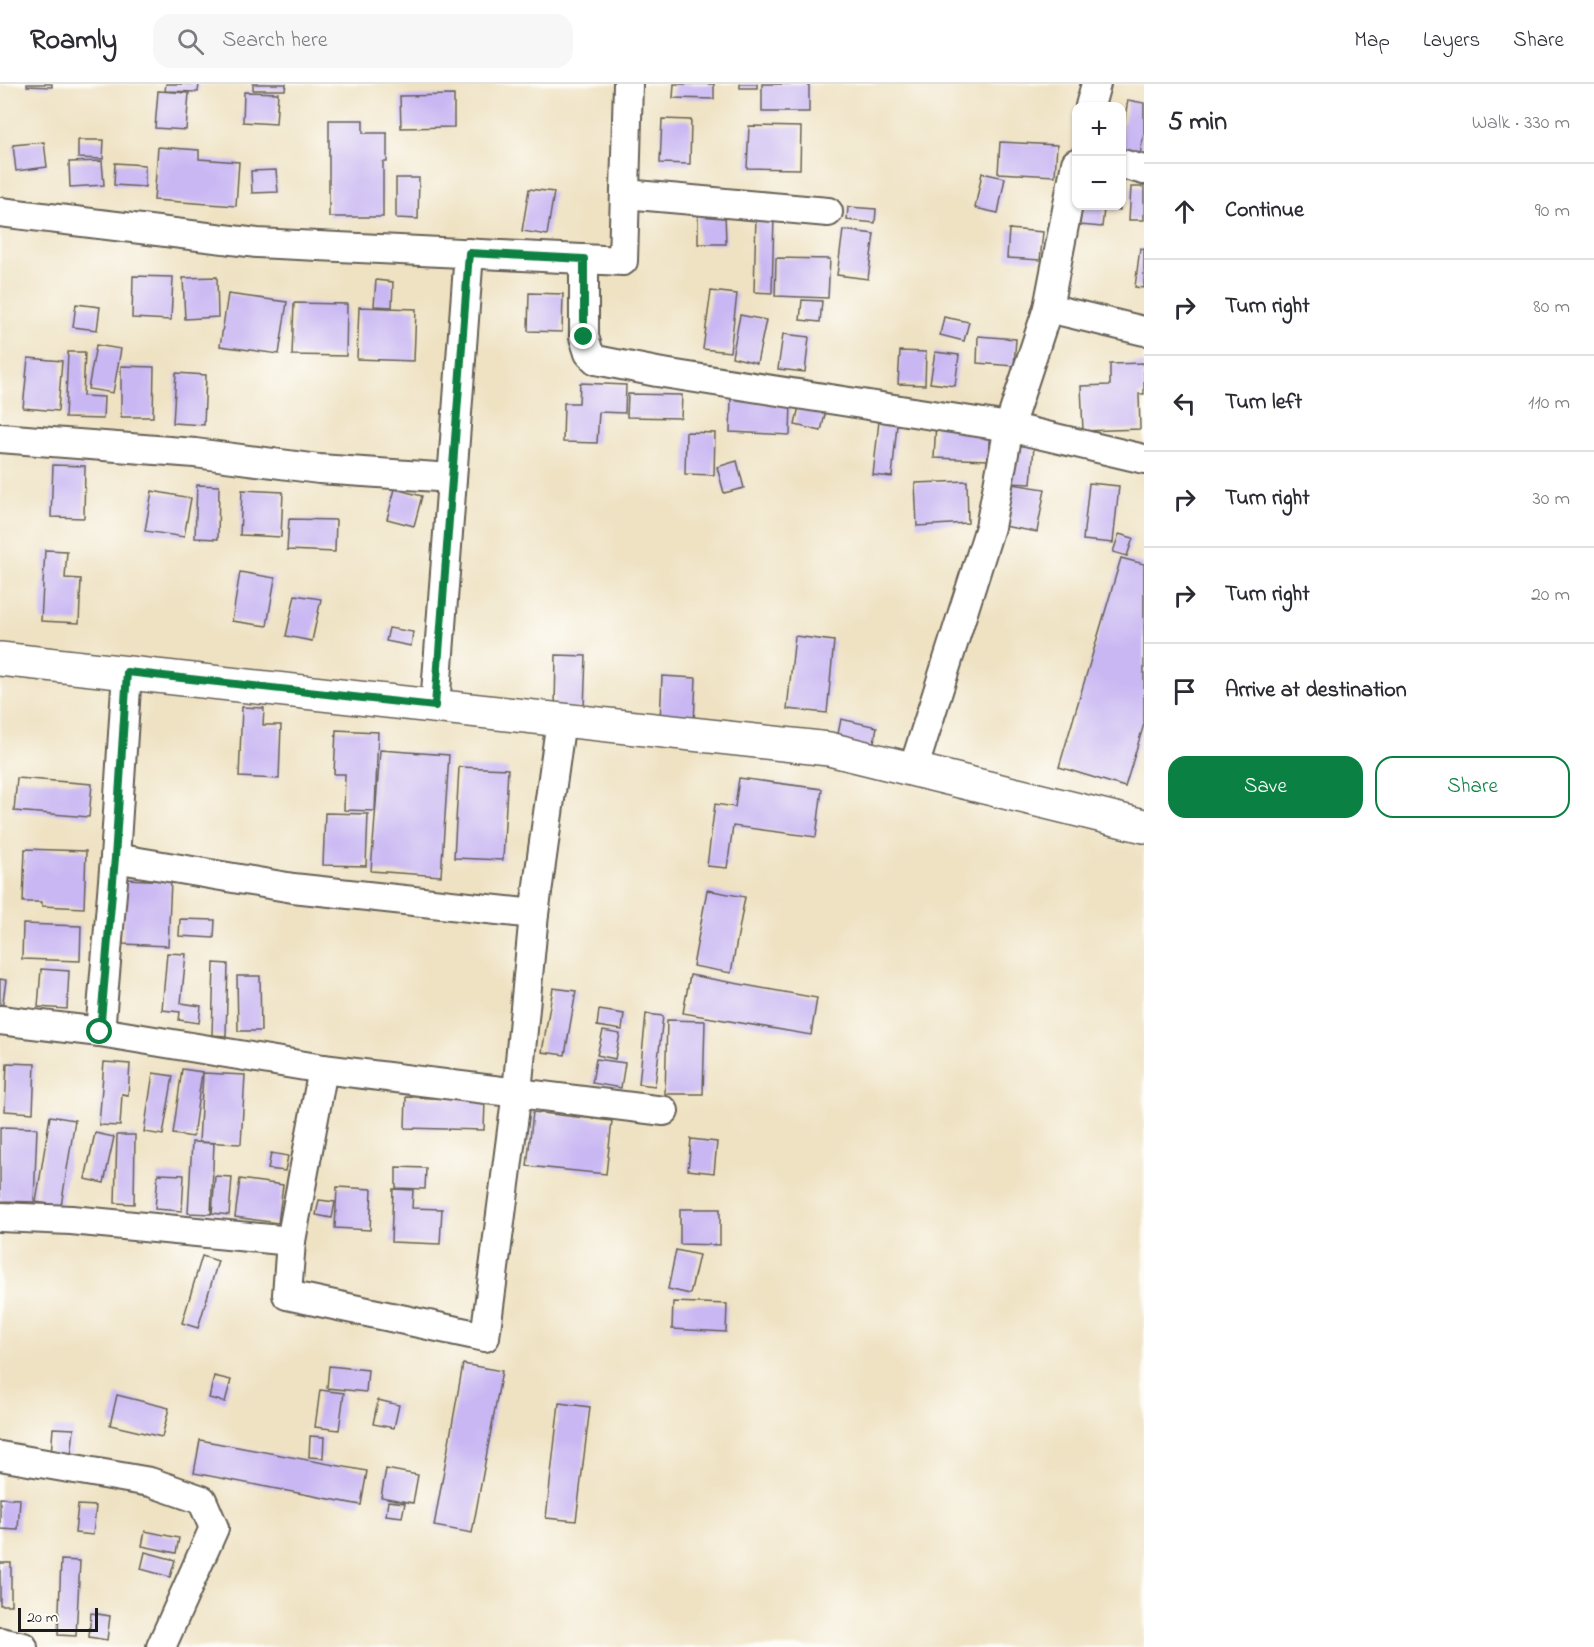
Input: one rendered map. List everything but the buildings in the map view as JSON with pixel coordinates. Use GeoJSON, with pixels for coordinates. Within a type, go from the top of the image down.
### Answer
{"type":"FeatureCollection","features":[{"type":"Feature","properties":{"kind":"street"},"geometry":{"type":"LineString","coordinates":[[0,212],[257,243],[623,261],[628,84]]}},
{"type":"Feature","properties":{"kind":"street"},"geometry":{"type":"LineString","coordinates":[[1091,102],[1096,84]]}},
{"type":"Feature","properties":{"kind":"street"},"geometry":{"type":"LineString","coordinates":[[1126,165],[1144,170]]}},
{"type":"Feature","properties":{"kind":"street"},"geometry":{"type":"LineString","coordinates":[[913,770],[990,527],[1009,427],[1048,308],[1072,188]]}},
{"type":"Feature","properties":{"kind":"street"},"geometry":{"type":"LineString","coordinates":[[625,194],[828,212]]}},
{"type":"Feature","properties":{"kind":"street"},"geometry":{"type":"LineString","coordinates":[[435,706],[469,253]]}},
{"type":"Feature","properties":{"kind":"street"},"geometry":{"type":"LineString","coordinates":[[584,259],[584,337],[589,353],[596,360],[657,372],[1009,427],[1144,459]]}},
{"type":"Feature","properties":{"kind":"street"},"geometry":{"type":"LineString","coordinates":[[1048,308],[1144,331]]}},
{"type":"Feature","properties":{"kind":"street"},"geometry":{"type":"LineString","coordinates":[[0,438],[195,453],[318,469],[452,478]]}},
{"type":"Feature","properties":{"kind":"street"},"geometry":{"type":"LineString","coordinates":[[0,659],[829,749],[1144,826]]}},
{"type":"Feature","properties":{"kind":"street"},"geometry":{"type":"LineString","coordinates":[[100,1032],[115,858],[127,672]]}},
{"type":"Feature","properties":{"kind":"street"},"geometry":{"type":"LineString","coordinates":[[323,1069],[291,1241],[287,1296],[485,1337],[517,1092],[534,914],[561,720]]}},
{"type":"Feature","properties":{"kind":"street"},"geometry":{"type":"LineString","coordinates":[[115,858],[293,888],[534,914]]}},
{"type":"Feature","properties":{"kind":"street"},"geometry":{"type":"LineString","coordinates":[[0,1020],[100,1032],[323,1069],[664,1112]]}},
{"type":"Feature","properties":{"kind":"street"},"geometry":{"type":"LineString","coordinates":[[0,1217],[72,1220],[291,1241]]}},
{"type":"Feature","properties":{"kind":"street"},"geometry":{"type":"LineString","coordinates":[[0,1456],[150,1482],[202,1500],[214,1528],[161,1647]]}},
{"type":"Feature","properties":{"kind":"street"},"geometry":{"type":"LineString","coordinates":[[0,1642],[23,1647]]}},
{"type":"Feature","properties":{"kind":"route"},"geometry":{"type":"LineString","coordinates":[[100,1032],[115,858],[127,672],[435,706],[469,253],[584,259],[584,337]]}}]}
